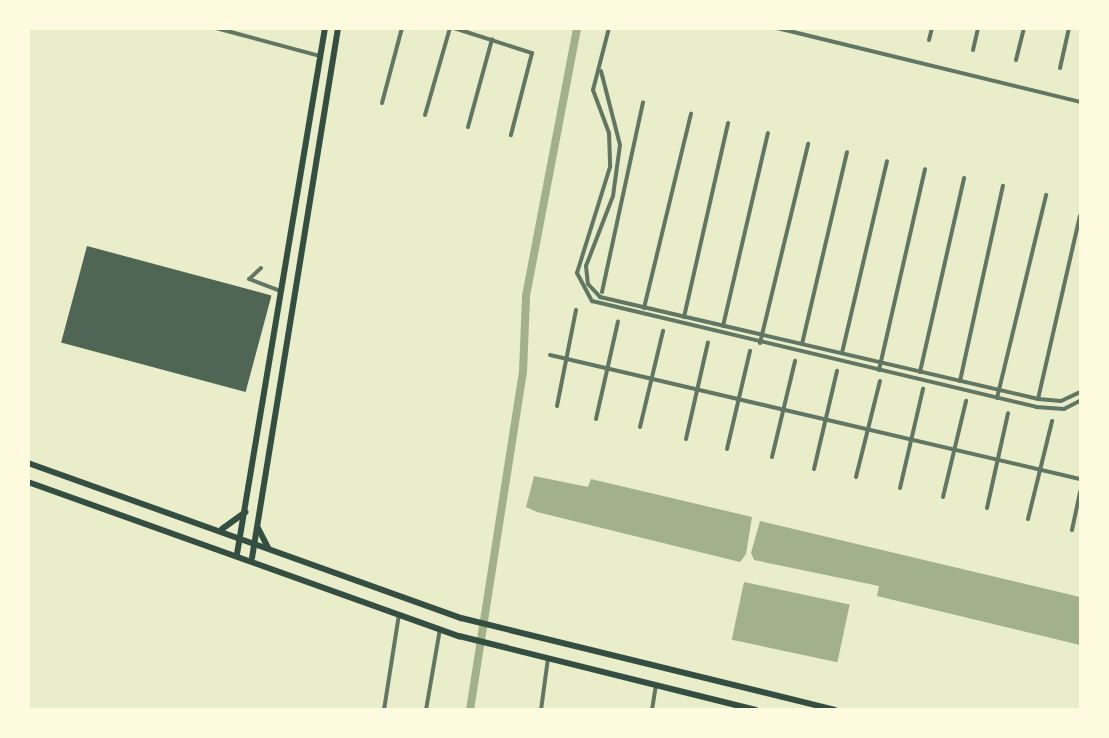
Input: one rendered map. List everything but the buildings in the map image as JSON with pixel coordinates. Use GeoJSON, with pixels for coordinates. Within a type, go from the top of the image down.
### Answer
{"type":"FeatureCollection","features":[{"type":"Feature","properties":{"kind":"main road"},"geometry":{"type":"LineString","coordinates":[[237,554],[242,538],[325,28]]}},
{"type":"Feature","properties":{"kind":"main road"},"geometry":{"type":"LineString","coordinates":[[252,558],[338,28]]}},
{"type":"Feature","properties":{"kind":"main road"},"geometry":{"type":"LineString","coordinates":[[298,184],[314,186]]}},
{"type":"Feature","properties":{"kind":"main road"},"geometry":{"type":"LineString","coordinates":[[28,463],[222,530],[461,618],[835,710]]}},
{"type":"Feature","properties":{"kind":"main road"},"geometry":{"type":"LineString","coordinates":[[28,482],[252,558],[459,636],[756,710]]}},
{"type":"Feature","properties":{"kind":"main road"},"geometry":{"type":"LineString","coordinates":[[222,530],[245,512]]}},
{"type":"Feature","properties":{"kind":"main road"},"geometry":{"type":"LineString","coordinates":[[257,522],[268,548]]}},
{"type":"Feature","properties":{"kind":"street"},"geometry":{"type":"LineString","coordinates":[[216,28],[320,56]]}},
{"type":"Feature","properties":{"kind":"street"},"geometry":{"type":"LineString","coordinates":[[382,103],[402,28]]}},
{"type":"Feature","properties":{"kind":"street"},"geometry":{"type":"LineString","coordinates":[[425,115],[452,28],[532,53],[511,135]]}},
{"type":"Feature","properties":{"kind":"street"},"geometry":{"type":"LineString","coordinates":[[609,28],[594,97],[609,134],[610,167],[602,199],[577,273],[592,302],[1050,410],[1080,401]]}},
{"type":"Feature","properties":{"kind":"street"},"geometry":{"type":"LineString","coordinates":[[777,28],[1080,102]]}},
{"type":"Feature","properties":{"kind":"street"},"geometry":{"type":"LineString","coordinates":[[929,40],[932,28]]}},
{"type":"Feature","properties":{"kind":"street"},"geometry":{"type":"LineString","coordinates":[[973,50],[978,28]]}},
{"type":"Feature","properties":{"kind":"street"},"geometry":{"type":"LineString","coordinates":[[1016,60],[1024,28]]}},
{"type":"Feature","properties":{"kind":"street"},"geometry":{"type":"LineString","coordinates":[[1059,68],[1069,28]]}},
{"type":"Feature","properties":{"kind":"street"},"geometry":{"type":"LineString","coordinates":[[468,127],[492,39]]}},
{"type":"Feature","properties":{"kind":"street"},"geometry":{"type":"LineString","coordinates":[[601,70],[617,131],[620,162],[613,196],[586,278],[600,297],[1038,399],[1061,401],[1080,392]]}},
{"type":"Feature","properties":{"kind":"street"},"geometry":{"type":"LineString","coordinates":[[602,292],[643,102]]}},
{"type":"Feature","properties":{"kind":"street"},"geometry":{"type":"LineString","coordinates":[[644,308],[691,114]]}},
{"type":"Feature","properties":{"kind":"street"},"geometry":{"type":"LineString","coordinates":[[684,317],[729,123]]}},
{"type":"Feature","properties":{"kind":"street"},"geometry":{"type":"LineString","coordinates":[[609,134],[617,131]]}},
{"type":"Feature","properties":{"kind":"street"},"geometry":{"type":"LineString","coordinates":[[723,326],[768,133]]}},
{"type":"Feature","properties":{"kind":"street"},"geometry":{"type":"LineString","coordinates":[[760,343],[808,144]]}},
{"type":"Feature","properties":{"kind":"street"},"geometry":{"type":"LineString","coordinates":[[802,344],[847,152]]}},
{"type":"Feature","properties":{"kind":"street"},"geometry":{"type":"LineString","coordinates":[[842,353],[887,161]]}},
{"type":"Feature","properties":{"kind":"street"},"geometry":{"type":"LineString","coordinates":[[879,370],[925,169]]}},
{"type":"Feature","properties":{"kind":"street"},"geometry":{"type":"LineString","coordinates":[[920,372],[964,178]]}},
{"type":"Feature","properties":{"kind":"street"},"geometry":{"type":"LineString","coordinates":[[960,381],[1003,186]]}},
{"type":"Feature","properties":{"kind":"street"},"geometry":{"type":"LineString","coordinates":[[997,398],[1046,195]]}},
{"type":"Feature","properties":{"kind":"street"},"geometry":{"type":"LineString","coordinates":[[613,196],[622,198]]}},
{"type":"Feature","properties":{"kind":"street"},"geometry":{"type":"LineString","coordinates":[[602,199],[610,203]]}},
{"type":"Feature","properties":{"kind":"street"},"geometry":{"type":"LineString","coordinates":[[1038,399],[1080,216]]}},
{"type":"Feature","properties":{"kind":"street"},"geometry":{"type":"LineString","coordinates":[[261,268],[249,279],[281,291]]}},
{"type":"Feature","properties":{"kind":"street"},"geometry":{"type":"LineString","coordinates":[[556,406],[576,310]]}},
{"type":"Feature","properties":{"kind":"street"},"geometry":{"type":"LineString","coordinates":[[596,419],[618,321]]}},
{"type":"Feature","properties":{"kind":"street"},"geometry":{"type":"LineString","coordinates":[[640,427],[663,331]]}},
{"type":"Feature","properties":{"kind":"street"},"geometry":{"type":"LineString","coordinates":[[686,439],[708,342]]}},
{"type":"Feature","properties":{"kind":"street"},"geometry":{"type":"LineString","coordinates":[[727,449],[750,351]]}},
{"type":"Feature","properties":{"kind":"street"},"geometry":{"type":"LineString","coordinates":[[550,355],[1080,479]]}},
{"type":"Feature","properties":{"kind":"street"},"geometry":{"type":"LineString","coordinates":[[772,457],[795,361]]}},
{"type":"Feature","properties":{"kind":"street"},"geometry":{"type":"LineString","coordinates":[[814,469],[837,371]]}},
{"type":"Feature","properties":{"kind":"street"},"geometry":{"type":"LineString","coordinates":[[856,477],[880,381]]}},
{"type":"Feature","properties":{"kind":"street"},"geometry":{"type":"LineString","coordinates":[[900,488],[923,389]]}},
{"type":"Feature","properties":{"kind":"street"},"geometry":{"type":"LineString","coordinates":[[943,497],[966,401]]}},
{"type":"Feature","properties":{"kind":"street"},"geometry":{"type":"LineString","coordinates":[[987,508],[1008,413]]}},
{"type":"Feature","properties":{"kind":"street"},"geometry":{"type":"LineString","coordinates":[[1028,519],[1052,421]]}},
{"type":"Feature","properties":{"kind":"street"},"geometry":{"type":"LineString","coordinates":[[1072,530],[1080,492]]}},
{"type":"Feature","properties":{"kind":"street"},"geometry":{"type":"LineString","coordinates":[[384,710],[399,614]]}},
{"type":"Feature","properties":{"kind":"street"},"geometry":{"type":"LineString","coordinates":[[426,710],[440,629]]}},
{"type":"Feature","properties":{"kind":"street"},"geometry":{"type":"LineString","coordinates":[[541,710],[548,658]]}},
{"type":"Feature","properties":{"kind":"street"},"geometry":{"type":"LineString","coordinates":[[652,710],[656,685]]}},
{"type":"Feature","properties":{"kind":"shaded area"},"geometry":{"type":"Polygon","coordinates":[[[534,476],[588,487],[591,479],[752,517],[746,554],[740,562],[537,512],[526,507],[534,476]]]}},
{"type":"Feature","properties":{"kind":"shaded area"},"geometry":{"type":"Polygon","coordinates":[[[760,521],[1080,597],[1080,645],[877,596],[879,586],[754,560],[751,553],[760,521]]]}},
{"type":"Feature","properties":{"kind":"shaded area"},"geometry":{"type":"Polygon","coordinates":[[[744,582],[850,604],[837,662],[732,640],[744,582]]]}},
{"type":"Feature","properties":{"kind":"waterway"},"geometry":{"type":"LineString","coordinates":[[470,710],[523,372],[526,296],[577,28]]}}]}
